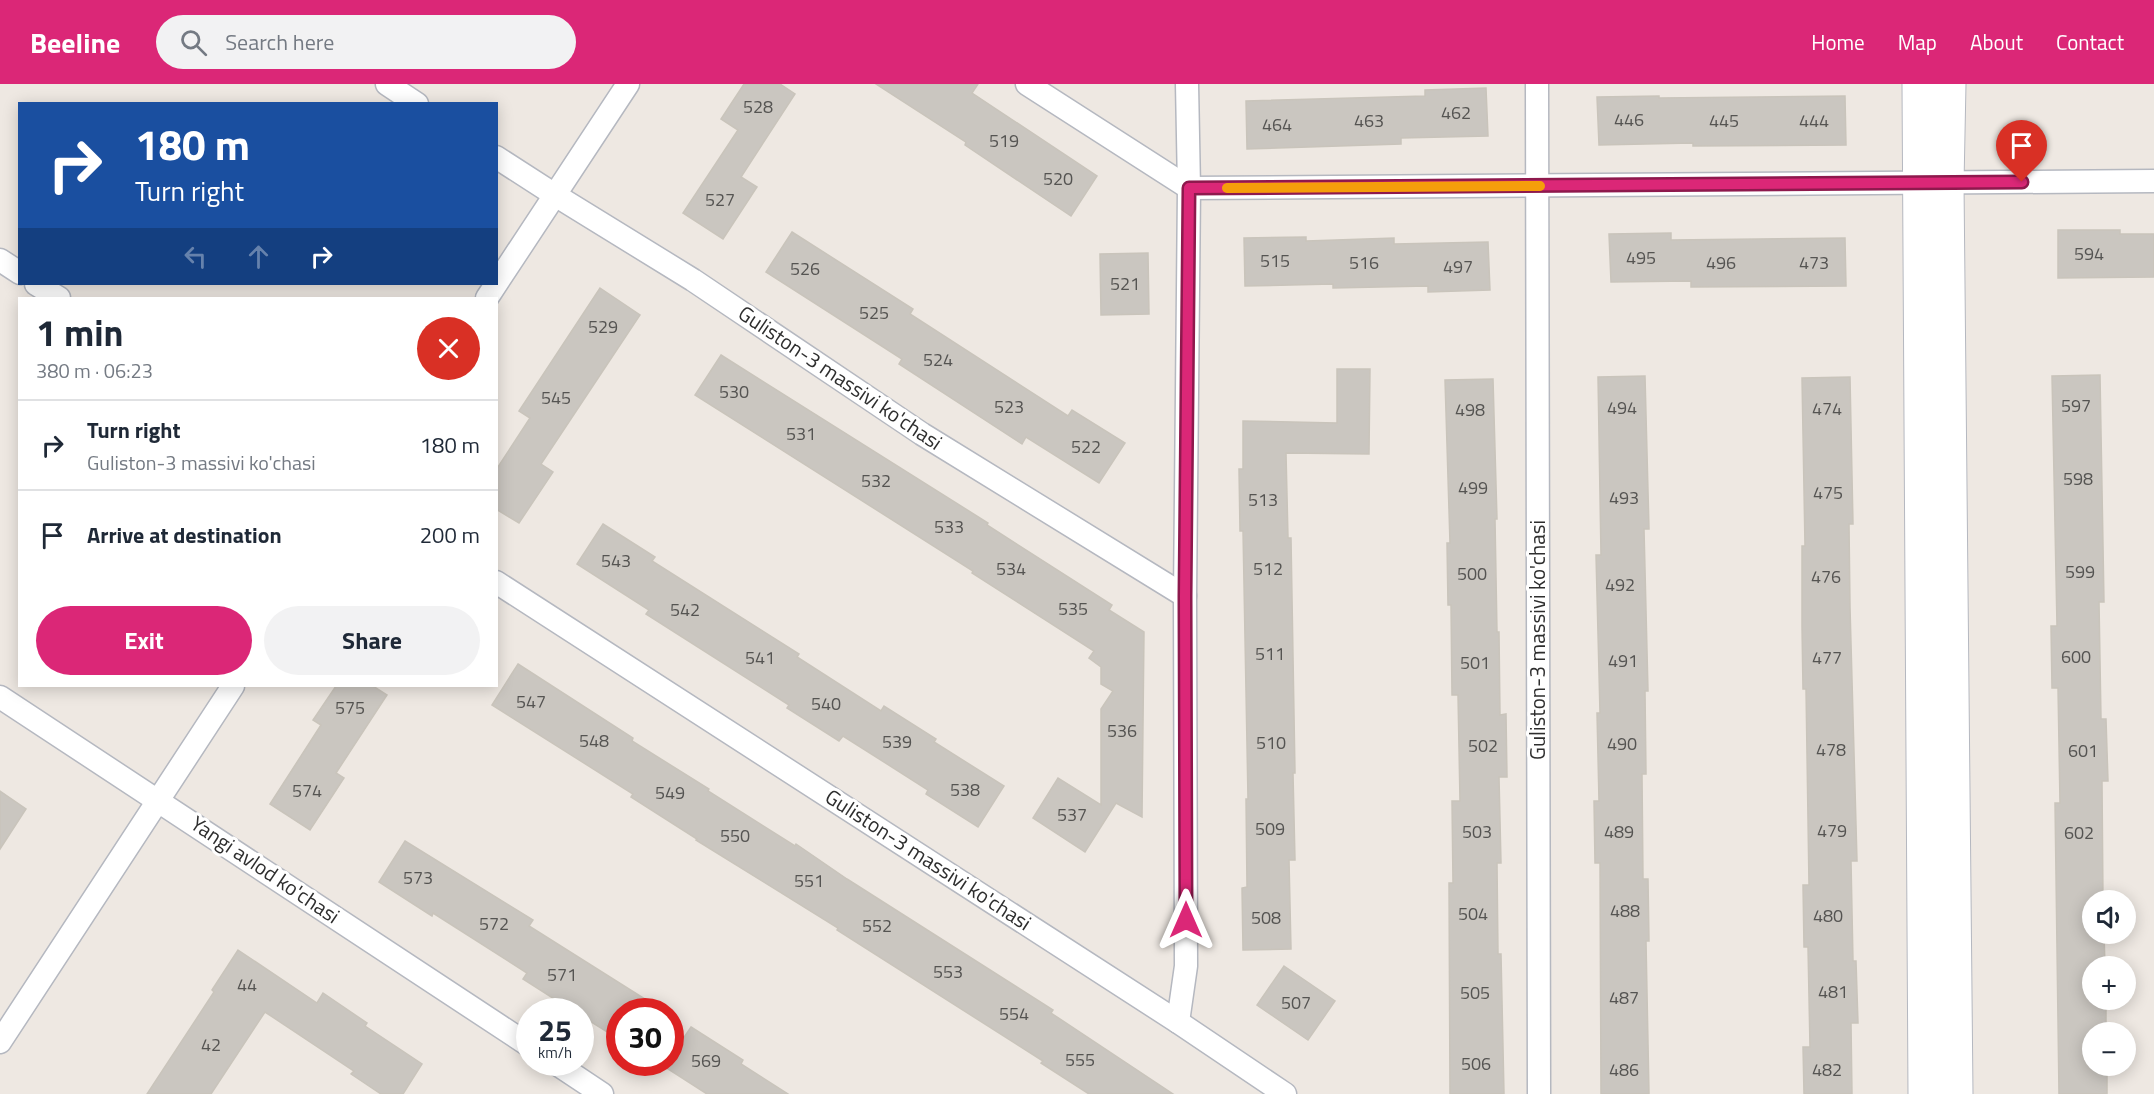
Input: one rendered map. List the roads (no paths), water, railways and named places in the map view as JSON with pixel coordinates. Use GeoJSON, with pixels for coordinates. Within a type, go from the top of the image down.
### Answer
{"type":"FeatureCollection","features":[{"type":"Feature","properties":{"kind":"street"},"geometry":{"type":"LineString","coordinates":[[387,84],[414,102]]}},
{"type":"Feature","properties":{"kind":"street"},"geometry":{"type":"LineString","coordinates":[[498,281],[628,84]]}},
{"type":"Feature","properties":{"kind":"street"},"geometry":{"type":"LineString","coordinates":[[1027,84],[1189,188],[2154,181]]}},
{"type":"Feature","properties":{"kind":"street"},"geometry":{"type":"LineString","coordinates":[[1178,1022],[1186,966],[1185,596],[1189,188],[1186,84]]}},
{"type":"Feature","properties":{"kind":"street","name":"Guliston-3 massivi ko'chasi"},"geometry":{"type":"LineString","coordinates":[[1537,84],[1539,1094]]}},
{"type":"Feature","properties":{"kind":"street"},"geometry":{"type":"LineString","coordinates":[[1918,84],[1933,183],[1956,1094]]}},
{"type":"Feature","properties":{"kind":"street"},"geometry":{"type":"LineString","coordinates":[[1925,1094],[1933,183],[1949,84]]}},
{"type":"Feature","properties":{"kind":"street","name":"Guliston-3 massivi ko'chasi"},"geometry":{"type":"LineString","coordinates":[[498,158],[693,280],[922,434],[1185,596]]}},
{"type":"Feature","properties":{"kind":"street"},"geometry":{"type":"LineString","coordinates":[[0,260],[18,272]]}},
{"type":"Feature","properties":{"kind":"street"},"geometry":{"type":"LineString","coordinates":[[38,285],[57,297]]}},
{"type":"Feature","properties":{"kind":"street","name":"Guliston-3 massivi ko'chasi"},"geometry":{"type":"LineString","coordinates":[[498,583],[1178,1022],[1285,1094]]}},
{"type":"Feature","properties":{"kind":"street"},"geometry":{"type":"LineString","coordinates":[[0,1042],[232,687]]}},
{"type":"Feature","properties":{"kind":"street","name":"Yangi avlod ko'chasi"},"geometry":{"type":"LineString","coordinates":[[0,697],[516,1037]]}},
{"type":"Feature","properties":{"kind":"street"},"geometry":{"type":"LineString","coordinates":[[575,1076],[602,1094]]}}]}
